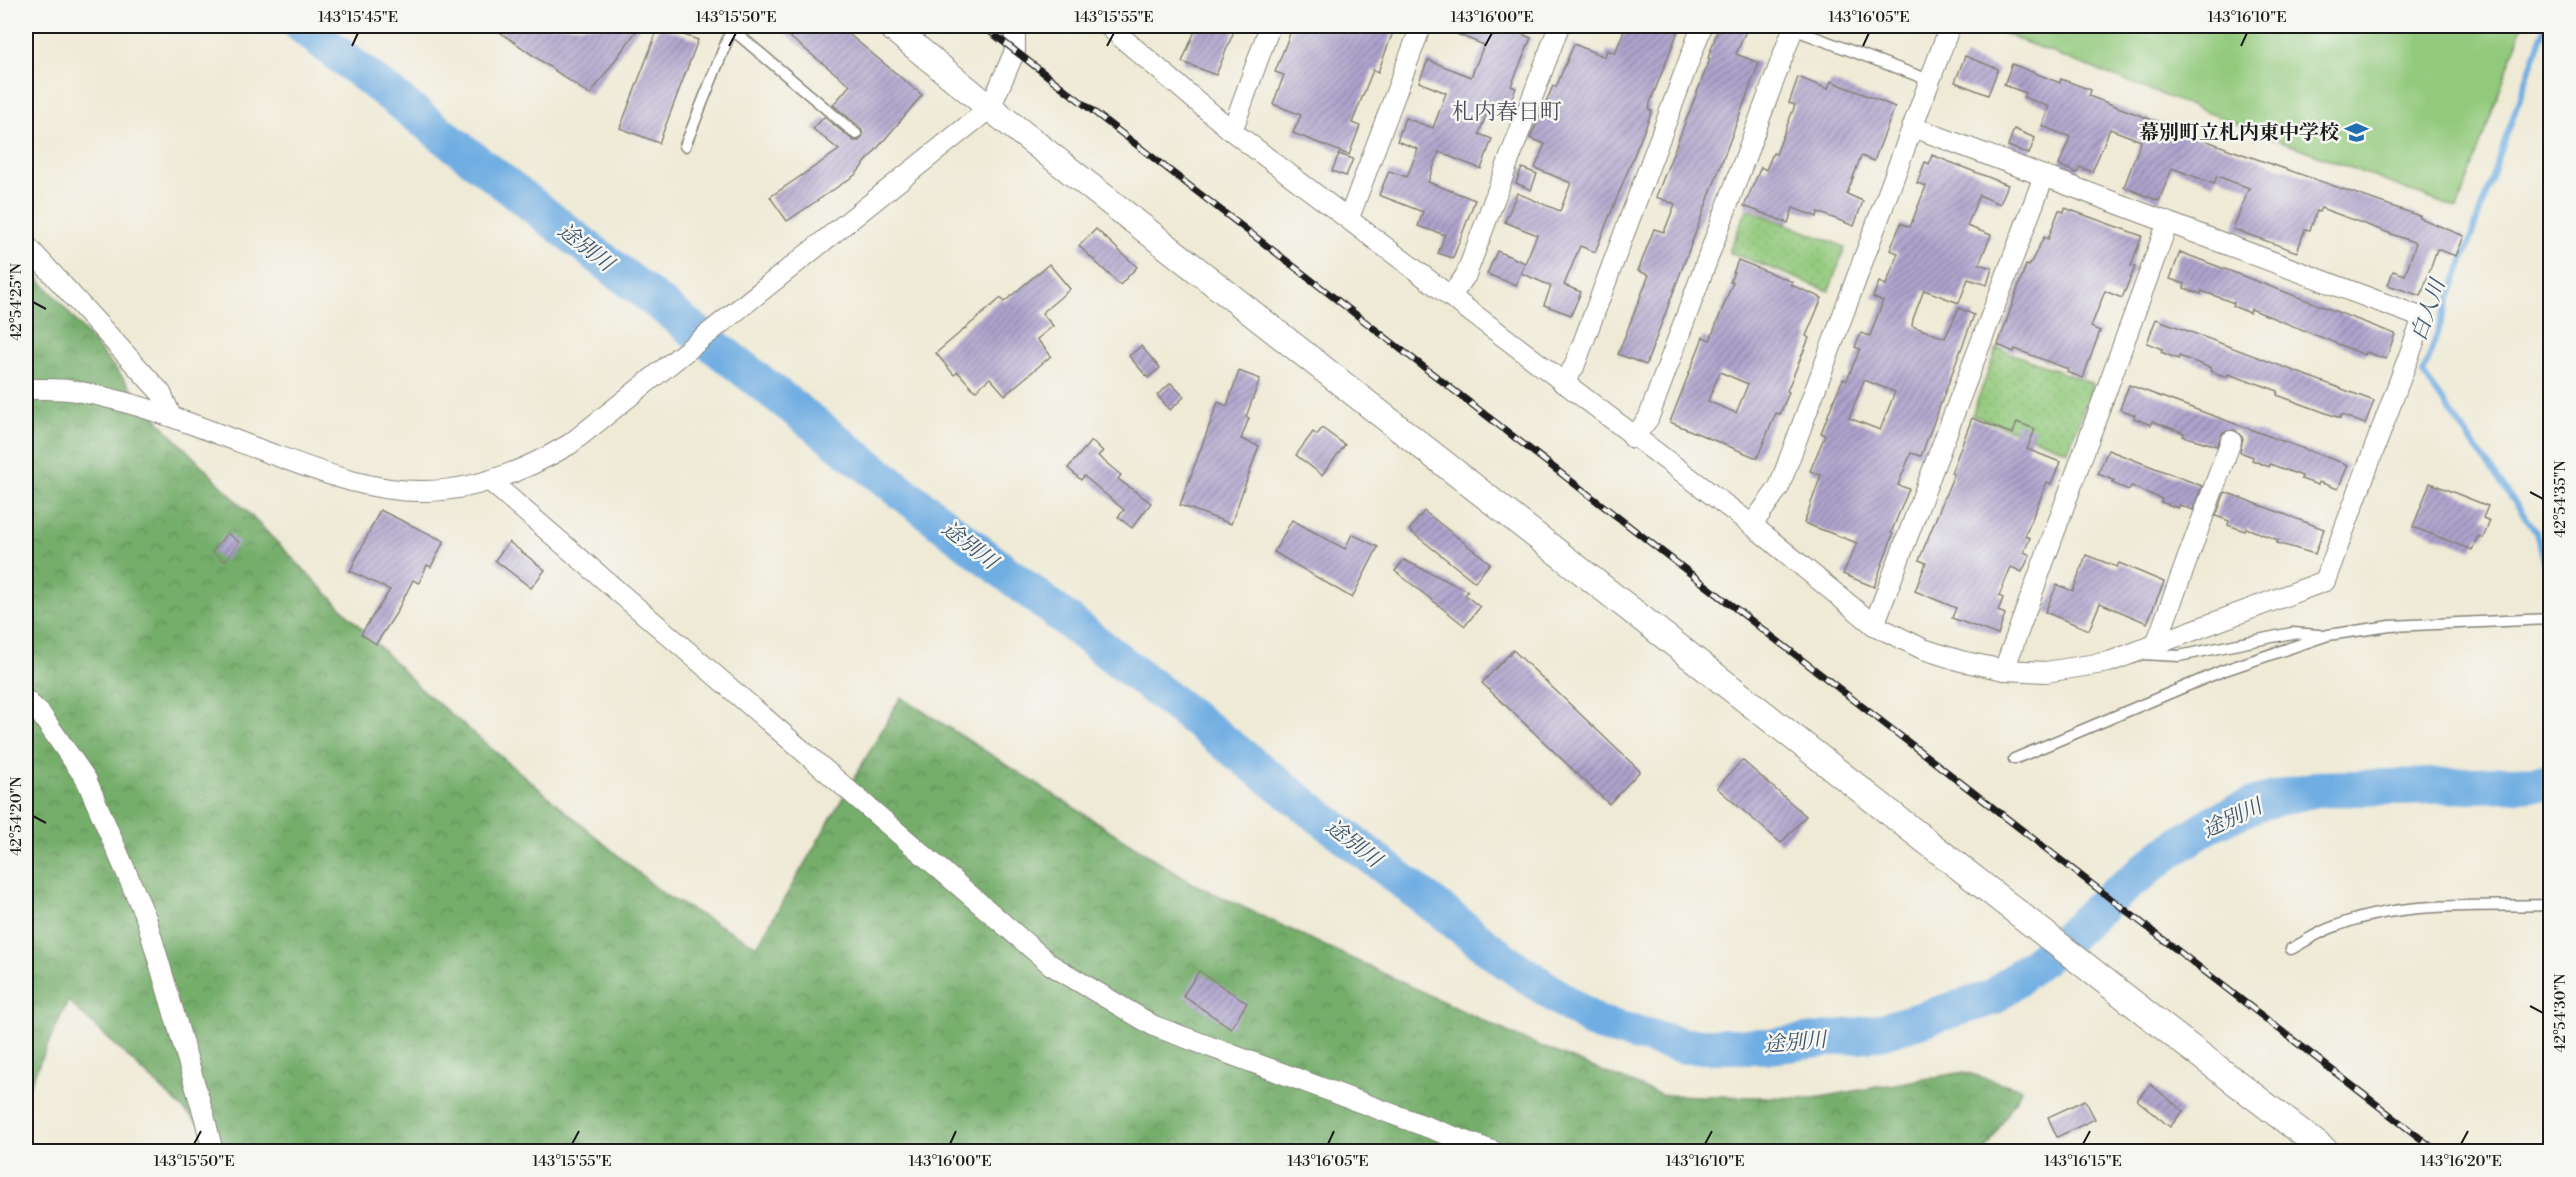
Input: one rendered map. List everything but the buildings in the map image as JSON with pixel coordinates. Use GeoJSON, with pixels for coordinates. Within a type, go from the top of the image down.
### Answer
{"type":"FeatureCollection","features":[{"type":"Feature","properties":{"kind":"street"},"geometry":{"type":"LineString","coordinates":[[890,26],[990,108],[2170,1032],[2327,1152]]}},
{"type":"Feature","properties":{"kind":"street"},"geometry":{"type":"LineString","coordinates":[[26,389],[74,391],[171,416],[327,474],[382,488],[425,492],[490,481],[538,463],[562,449],[624,402],[990,108],[1015,51],[1015,26]]}},
{"type":"Feature","properties":{"kind":"street"},"geometry":{"type":"LineString","coordinates":[[1108,26],[1232,131],[1563,382],[1633,438],[1752,525],[1875,625],[1923,649],[1961,661],[2004,670],[2046,672],[2109,662],[2325,581],[2423,318],[1913,127]]}},
{"type":"Feature","properties":{"kind":"street"},"geometry":{"type":"LineString","coordinates":[[1232,131],[1270,26]]}},
{"type":"Feature","properties":{"kind":"street"},"geometry":{"type":"LineString","coordinates":[[1348,218],[1421,26]]}},
{"type":"Feature","properties":{"kind":"street"},"geometry":{"type":"LineString","coordinates":[[1450,297],[1466,275],[1559,26]]}},
{"type":"Feature","properties":{"kind":"street"},"geometry":{"type":"LineString","coordinates":[[1563,382],[1574,367],[1702,26]]}},
{"type":"Feature","properties":{"kind":"street"},"geometry":{"type":"LineString","coordinates":[[1752,525],[1779,486],[1950,26]]}},
{"type":"Feature","properties":{"kind":"street"},"geometry":{"type":"LineString","coordinates":[[1633,438],[1648,419],[1794,27]]}},
{"type":"Feature","properties":{"kind":"street"},"geometry":{"type":"LineString","coordinates":[[1875,625],[2044,176]]}},
{"type":"Feature","properties":{"kind":"street"},"geometry":{"type":"LineString","coordinates":[[2004,670],[2168,222]]}},
{"type":"Feature","properties":{"kind":"street"},"geometry":{"type":"LineString","coordinates":[[26,245],[161,393],[171,416]]}},
{"type":"Feature","properties":{"kind":"street"},"geometry":{"type":"LineString","coordinates":[[2156,644],[2231,441]]}},
{"type":"Feature","properties":{"kind":"street"},"geometry":{"type":"LineString","coordinates":[[490,481],[1051,965],[1154,1026],[1495,1152]]}},
{"type":"Feature","properties":{"kind":"street"},"geometry":{"type":"LineString","coordinates":[[26,700],[40,713],[86,779],[146,918],[206,1119],[213,1152]]}},
{"type":"Feature","properties":{"kind":"lane"},"geometry":{"type":"LineString","coordinates":[[685,146],[730,27],[856,134]]}},
{"type":"Feature","properties":{"kind":"lane"},"geometry":{"type":"LineString","coordinates":[[1794,27],[1921,77]]}},
{"type":"Feature","properties":{"kind":"lane"},"geometry":{"type":"LineString","coordinates":[[2014,759],[2222,671],[2328,635],[2391,626],[2550,619]]}},
{"type":"Feature","properties":{"kind":"lane"},"geometry":{"type":"LineString","coordinates":[[2132,653],[2179,656],[2292,633],[2328,635]]}},
{"type":"Feature","properties":{"kind":"lane"},"geometry":{"type":"LineString","coordinates":[[2291,949],[2335,926],[2387,912],[2452,907],[2550,905]]}},
{"type":"Feature","properties":{"kind":"green space","name":"幕別町立札内東中学校"},"geometry":{"type":"Polygon","coordinates":[[[1987,26],[2523,26],[2457,209],[1987,26]]]}},
{"type":"Feature","properties":{"kind":"green space"},"geometry":{"type":"Polygon","coordinates":[[[1747,209],[1845,247],[1829,291],[1729,252],[1747,209]]]}},
{"type":"Feature","properties":{"kind":"green space"},"geometry":{"type":"Polygon","coordinates":[[[26,266],[54,295],[162,425],[420,688],[666,896],[757,946],[901,697],[1190,882],[1518,1037],[1661,1095],[1814,1098],[1964,1072],[2022,1089],[1985,1152],[229,1152],[68,1001],[26,1093],[26,266]]]}},
{"type":"Feature","properties":{"kind":"green space"},"geometry":{"type":"Polygon","coordinates":[[[1997,348],[2093,384],[2068,451],[1972,415],[1997,348]]]}},
{"type":"Feature","properties":{"kind":"waterway","name":"途別川"},"geometry":{"type":"LineString","coordinates":[[302,26],[1507,962],[1596,1023],[1685,1046],[1772,1046],[1876,1033],[1992,998],[2065,940],[2105,902],[2167,853],[2214,822],[2258,803],[2316,789],[2550,783]]}},
{"type":"Feature","properties":{"kind":"waterway","name":"白人川"},"geometry":{"type":"LineString","coordinates":[[2545,26],[2423,374],[2536,532],[2550,581]]}},
{"type":"Feature","properties":{"kind":"railway"},"geometry":{"type":"LineString","coordinates":[[983,26],[2438,1152]]}},
{"type":"Feature","properties":{"kind":"place","name":"幕別町立札内東中学校"},"geometry":{"type":"Point","coordinates":[2357,132]}},
{"type":"Feature","properties":{"kind":"district","name":"札内春日町"},"geometry":{"type":"Point","coordinates":[1507,111]}}]}
